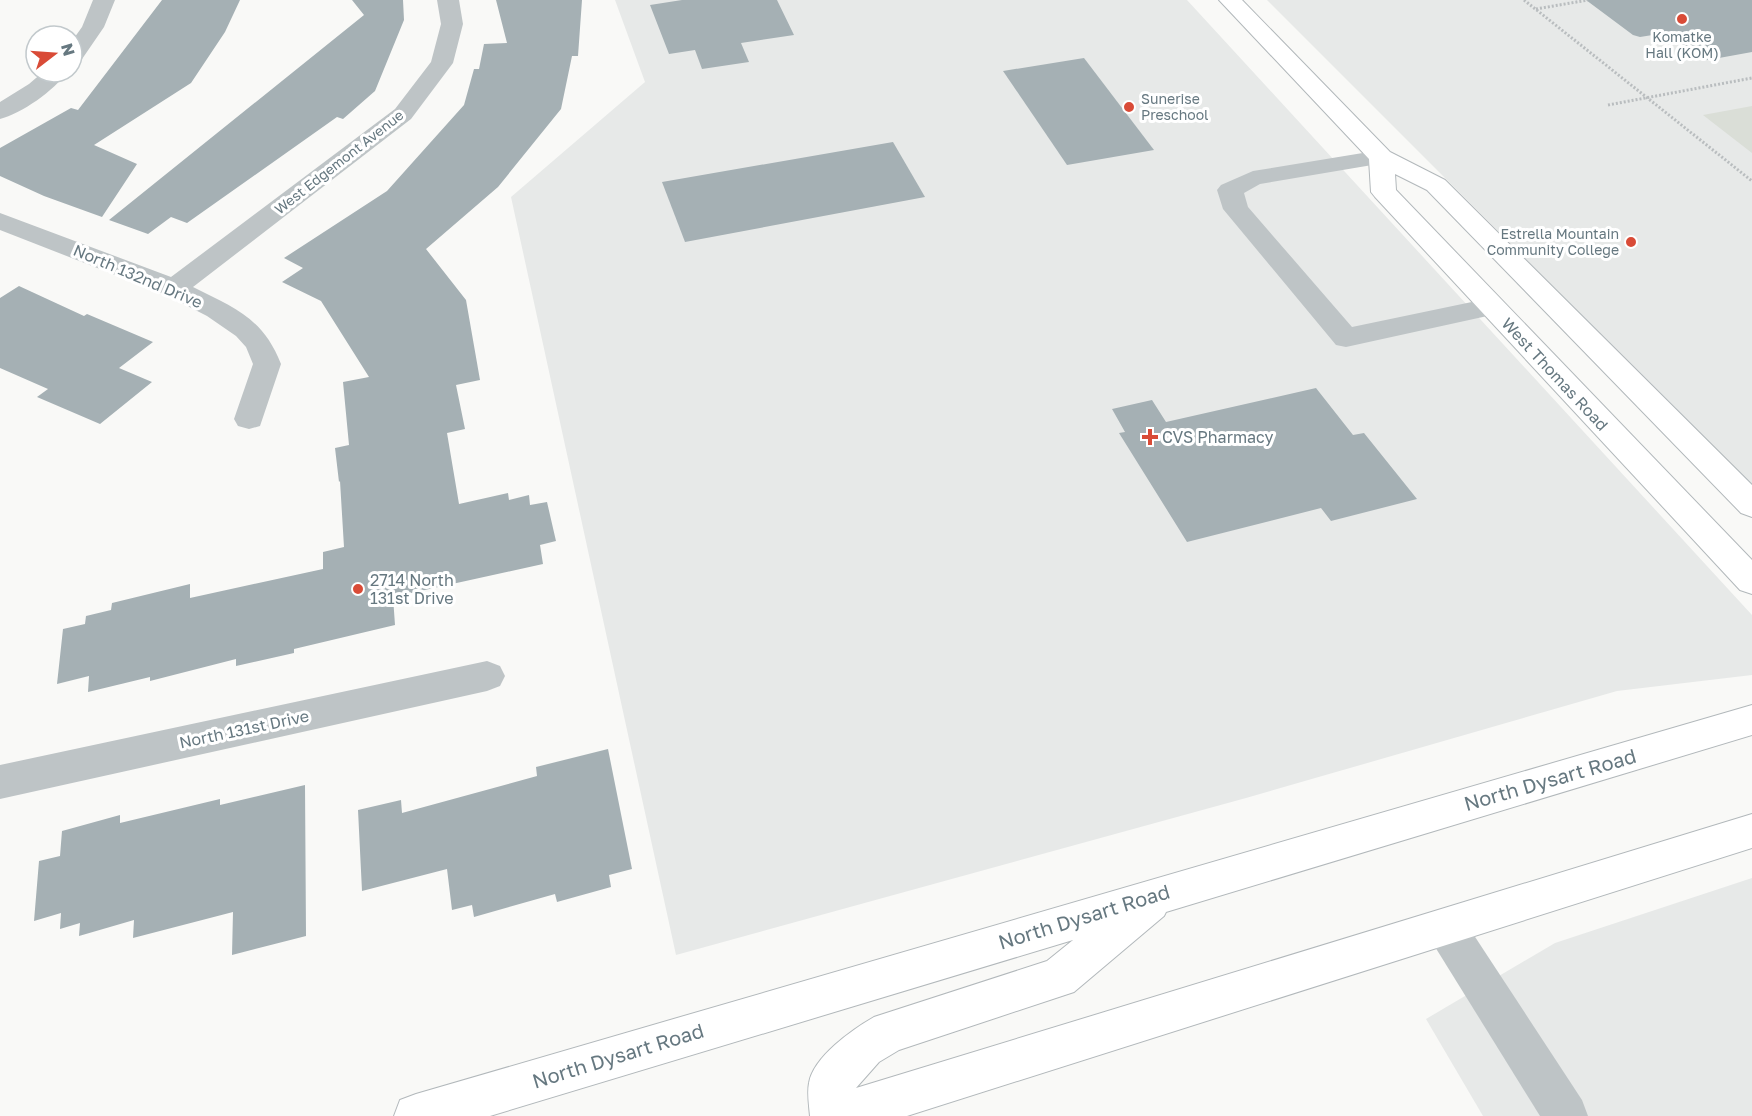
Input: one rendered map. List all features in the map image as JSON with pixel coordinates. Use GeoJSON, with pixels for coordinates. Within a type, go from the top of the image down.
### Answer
{"type":"FeatureCollection","features":[{"type":"Feature","properties":{"kind":"main road"},"geometry":{"type":"LineString","coordinates":[[1230,0],[1381,157],[1436,185],[1752,505]]}},
{"type":"Feature","properties":{"kind":"main road","name":"West Thomas Road"},"geometry":{"type":"LineString","coordinates":[[1381,157],[1384,192],[1752,581]]}},
{"type":"Feature","properties":{"kind":"main road","name":"North Dysart Road"},"geometry":{"type":"LineString","coordinates":[[416,1116],[1752,720]]}},
{"type":"Feature","properties":{"kind":"main road"},"geometry":{"type":"LineString","coordinates":[[1161,894],[1059,978],[890,1032],[864,1047],[831,1082],[830,1099],[834,1116],[1446,928],[1752,831]]}},
{"type":"Feature","properties":{"kind":"street"},"geometry":{"type":"LineString","coordinates":[[84,40],[93,27],[104,0]]}},
{"type":"Feature","properties":{"kind":"street","name":"West Edgemont Avenue"},"geometry":{"type":"LineString","coordinates":[[174,288],[404,114],[442,63],[452,24],[448,0]]}},
{"type":"Feature","properties":{"kind":"street"},"geometry":{"type":"LineString","coordinates":[[0,112],[43,84]]}},
{"type":"Feature","properties":{"kind":"street"},"geometry":{"type":"LineString","coordinates":[[1381,157],[1253,178],[1230,190],[1236,209],[1346,338],[1491,307]]}},
{"type":"Feature","properties":{"kind":"street","name":"North 132nd Drive"},"geometry":{"type":"LineString","coordinates":[[0,221],[174,288],[246,329],[259,344],[267,364],[249,419]]}},
{"type":"Feature","properties":{"kind":"street","name":"North 131st Drive"},"geometry":{"type":"LineString","coordinates":[[0,782],[487,676]]}},
{"type":"Feature","properties":{"kind":"street"},"geometry":{"type":"LineString","coordinates":[[1446,928],[1566,1116]]}},
{"type":"Feature","properties":{"kind":"path"},"geometry":{"type":"LineString","coordinates":[[1524,0],[1752,181]]}},
{"type":"Feature","properties":{"kind":"path"},"geometry":{"type":"LineString","coordinates":[[1536,9],[1588,0]]}},
{"type":"Feature","properties":{"kind":"path"},"geometry":{"type":"LineString","coordinates":[[1608,105],[1752,78]]}},
{"type":"Feature","properties":{"kind":"shaded area"},"geometry":{"type":"Polygon","coordinates":[[[615,0],[1187,0],[1752,615],[1752,675],[1617,691],[1246,798],[676,955],[511,197],[645,82],[615,0]]]}},
{"type":"Feature","properties":{"kind":"shaded area","name":"Estrella Mountain Community College"},"geometry":{"type":"Polygon","coordinates":[[[1267,0],[1752,0],[1752,485],[1267,0]]]}},
{"type":"Feature","properties":{"kind":"shaded area"},"geometry":{"type":"Polygon","coordinates":[[[1752,106],[1752,153],[1703,115],[1752,106]]]}},
{"type":"Feature","properties":{"kind":"shaded area"},"geometry":{"type":"Polygon","coordinates":[[[1752,878],[1752,1116],[1483,1116],[1426,1019],[1555,943],[1752,878]]]}},
{"type":"Feature","properties":{"kind":"building"},"geometry":{"type":"Polygon","coordinates":[[[162,0],[240,0],[225,32],[191,83],[94,145],[137,164],[102,217],[44,196],[0,176],[0,148],[71,108],[78,110],[162,0]]]}},
{"type":"Feature","properties":{"kind":"building"},"geometry":{"type":"Polygon","coordinates":[[[352,0],[403,0],[404,20],[375,91],[343,119],[337,117],[187,223],[171,217],[148,234],[109,220],[364,15],[352,0]]]}},
{"type":"Feature","properties":{"kind":"building"},"geometry":{"type":"Polygon","coordinates":[[[496,0],[582,0],[578,56],[572,56],[561,109],[498,187],[426,249],[466,300],[480,380],[456,385],[465,429],[447,433],[459,504],[508,493],[509,500],[529,495],[530,505],[547,502],[556,541],[540,545],[543,564],[393,597],[395,625],[294,649],[294,653],[236,666],[236,659],[150,681],[150,677],[88,692],[89,676],[57,684],[63,629],[85,624],[86,616],[111,610],[112,603],[190,584],[190,598],[323,569],[323,552],[344,547],[340,481],[335,448],[349,445],[343,382],[369,377],[321,301],[282,282],[303,268],[284,258],[387,191],[464,105],[474,69],[479,69],[484,44],[507,43],[496,0]]]}},
{"type":"Feature","properties":{"kind":"building"},"geometry":{"type":"Polygon","coordinates":[[[682,0],[777,0],[794,35],[741,43],[749,62],[702,69],[695,50],[669,54],[650,5],[682,0]]]}},
{"type":"Feature","properties":{"kind":"building","name":"Komatke Hall (KOM)"},"geometry":{"type":"Polygon","coordinates":[[[1586,0],[1752,0],[1752,52],[1708,60],[1701,58],[1665,33],[1640,37],[1633,35],[1586,0]]]}},
{"type":"Feature","properties":{"kind":"building"},"geometry":{"type":"Polygon","coordinates":[[[1084,58],[1154,150],[1067,165],[1003,71],[1084,58]]]}},
{"type":"Feature","properties":{"kind":"building"},"geometry":{"type":"Polygon","coordinates":[[[893,142],[925,197],[685,242],[662,182],[893,142]]]}},
{"type":"Feature","properties":{"kind":"building"},"geometry":{"type":"Polygon","coordinates":[[[19,286],[84,316],[87,314],[153,342],[119,368],[152,382],[100,424],[37,397],[48,389],[0,368],[0,298],[19,286]]]}},
{"type":"Feature","properties":{"kind":"building","name":"CVS Pharmacy"},"geometry":{"type":"Polygon","coordinates":[[[1316,388],[1353,435],[1364,433],[1417,499],[1331,521],[1321,508],[1187,542],[1119,433],[1125,432],[1112,409],[1152,400],[1166,422],[1316,388]]]}},
{"type":"Feature","properties":{"kind":"building"},"geometry":{"type":"Polygon","coordinates":[[[608,749],[632,869],[609,875],[611,887],[557,902],[555,894],[474,917],[472,905],[452,910],[447,869],[362,891],[358,810],[401,800],[402,813],[537,776],[536,767],[608,749]]]}},
{"type":"Feature","properties":{"kind":"building"},"geometry":{"type":"Polygon","coordinates":[[[305,785],[306,936],[232,955],[233,912],[133,938],[134,920],[79,936],[80,923],[60,929],[61,913],[34,921],[39,861],[60,856],[62,831],[120,815],[120,823],[220,799],[220,805],[305,785]]]}},
{"type":"Feature","properties":{"kind":"place","name":"Komatke Hall (KOM)"},"geometry":{"type":"Point","coordinates":[1682,19]}},
{"type":"Feature","properties":{"kind":"place","name":"Sunerise Preschool"},"geometry":{"type":"Point","coordinates":[1129,107]}},
{"type":"Feature","properties":{"kind":"place","name":"Estrella Mountain Community College"},"geometry":{"type":"Point","coordinates":[1631,242]}},
{"type":"Feature","properties":{"kind":"place","name":"CVS Pharmacy"},"geometry":{"type":"Point","coordinates":[1150,437]}},
{"type":"Feature","properties":{"kind":"place","name":"2714 North 131st Drive"},"geometry":{"type":"Point","coordinates":[358,589]}}]}
